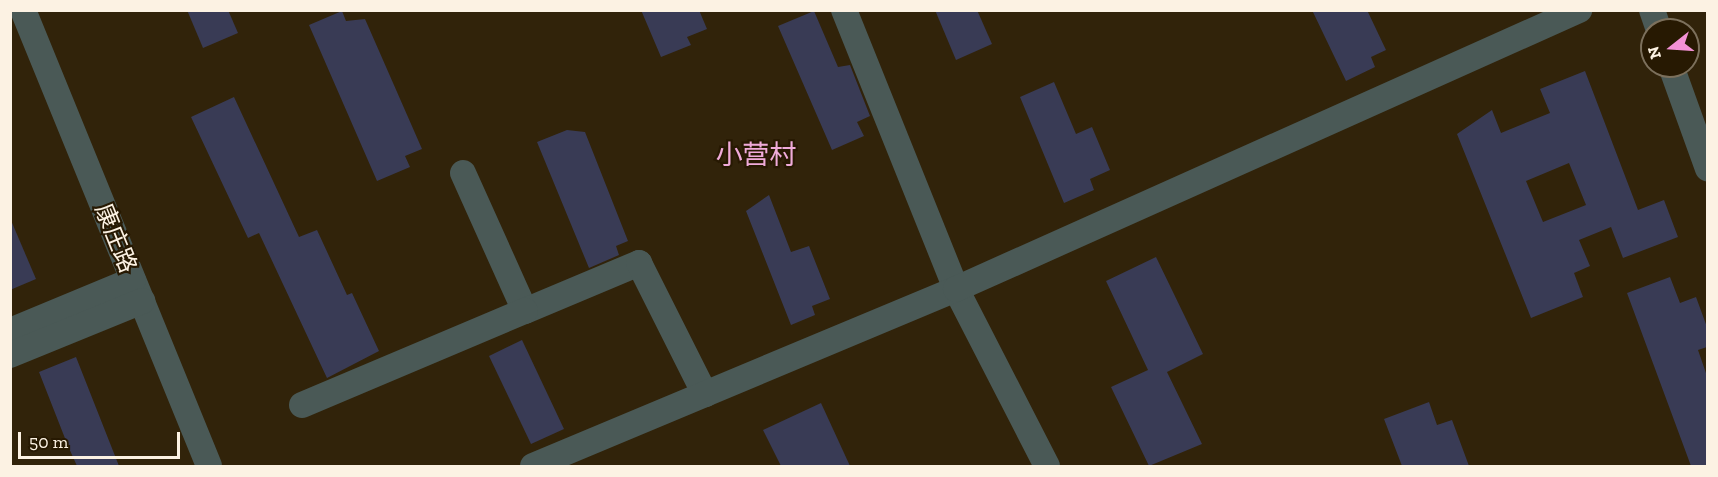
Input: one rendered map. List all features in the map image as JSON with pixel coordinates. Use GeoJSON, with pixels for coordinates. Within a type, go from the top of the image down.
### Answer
{"type":"FeatureCollection","features":[{"type":"Feature","properties":{"kind":"street","name":"康庄路"},"geometry":{"type":"LineString","coordinates":[[23,10],[209,466]]}},
{"type":"Feature","properties":{"kind":"street"},"geometry":{"type":"LineString","coordinates":[[844,10],[956,289],[1047,466]]}},
{"type":"Feature","properties":{"kind":"street"},"geometry":{"type":"LineString","coordinates":[[533,466],[956,289],[1579,10]]}},
{"type":"Feature","properties":{"kind":"street"},"geometry":{"type":"LineString","coordinates":[[1675,78],[1707,169]]}},
{"type":"Feature","properties":{"kind":"street"},"geometry":{"type":"LineString","coordinates":[[463,173],[525,311]]}},
{"type":"Feature","properties":{"kind":"street"},"geometry":{"type":"LineString","coordinates":[[302,405],[639,263],[705,394]]}},
{"type":"Feature","properties":{"kind":"street"},"geometry":{"type":"LineString","coordinates":[[10,331],[138,290]]}},
{"type":"Feature","properties":{"kind":"street"},"geometry":{"type":"LineString","coordinates":[[10,355],[138,290]]}},
{"type":"Feature","properties":{"kind":"building"},"geometry":{"type":"Polygon","coordinates":[[[187,10],[228,10],[238,33],[203,48],[187,10]]]}},
{"type":"Feature","properties":{"kind":"building"},"geometry":{"type":"Polygon","coordinates":[[[641,10],[699,10],[707,29],[687,37],[691,45],[661,57],[641,10]]]}},
{"type":"Feature","properties":{"kind":"building"},"geometry":{"type":"Polygon","coordinates":[[[935,10],[977,10],[992,44],[956,60],[935,10]]]}},
{"type":"Feature","properties":{"kind":"building"},"geometry":{"type":"Polygon","coordinates":[[[1312,10],[1367,10],[1386,50],[1371,57],[1375,67],[1346,81],[1312,10]]]}},
{"type":"Feature","properties":{"kind":"building"},"geometry":{"type":"Polygon","coordinates":[[[342,11],[346,21],[365,19],[422,149],[405,156],[410,167],[377,181],[309,25],[342,11]]]}},
{"type":"Feature","properties":{"kind":"building"},"geometry":{"type":"Polygon","coordinates":[[[814,11],[838,67],[850,65],[870,116],[857,122],[864,136],[832,150],[778,26],[814,11]]]}},
{"type":"Feature","properties":{"kind":"building"},"geometry":{"type":"Polygon","coordinates":[[[1585,71],[1638,210],[1664,200],[1678,237],[1623,258],[1611,227],[1579,240],[1590,266],[1574,273],[1583,297],[1531,318],[1457,134],[1492,110],[1501,133],[1550,113],[1540,89],[1585,71]],[[1569,163],[1526,181],[1543,222],[1586,205],[1569,163]]]}},
{"type":"Feature","properties":{"kind":"building"},"geometry":{"type":"Polygon","coordinates":[[[1054,82],[1076,134],[1092,127],[1110,170],[1090,179],[1094,190],[1064,203],[1020,97],[1054,82]]]}},
{"type":"Feature","properties":{"kind":"building"},"geometry":{"type":"Polygon","coordinates":[[[234,97],[299,237],[317,230],[347,295],[352,293],[379,351],[327,378],[259,233],[248,238],[191,117],[234,97]]]}},
{"type":"Feature","properties":{"kind":"building"},"geometry":{"type":"Polygon","coordinates":[[[567,130],[585,132],[628,241],[616,246],[619,255],[589,268],[537,142],[567,130]]]}},
{"type":"Feature","properties":{"kind":"building"},"geometry":{"type":"Polygon","coordinates":[[[769,195],[791,252],[809,246],[830,299],[812,306],[815,315],[791,325],[746,211],[769,195]]]}},
{"type":"Feature","properties":{"kind":"building"},"geometry":{"type":"Polygon","coordinates":[[[10,218],[36,279],[10,290],[10,218]]]}},
{"type":"Feature","properties":{"kind":"building"},"geometry":{"type":"Polygon","coordinates":[[[1156,257],[1203,354],[1167,372],[1202,444],[1149,466],[1111,387],[1148,370],[1106,281],[1156,257]]]}},
{"type":"Feature","properties":{"kind":"building"},"geometry":{"type":"Polygon","coordinates":[[[1670,277],[1680,303],[1696,297],[1707,327],[1707,347],[1698,350],[1707,376],[1707,466],[1691,466],[1627,293],[1670,277]]]}},
{"type":"Feature","properties":{"kind":"building"},"geometry":{"type":"Polygon","coordinates":[[[522,340],[564,429],[531,444],[489,356],[522,340]]]}},
{"type":"Feature","properties":{"kind":"building"},"geometry":{"type":"Polygon","coordinates":[[[76,357],[119,466],[77,466],[68,446],[39,372],[76,357]]]}},
{"type":"Feature","properties":{"kind":"building"},"geometry":{"type":"Polygon","coordinates":[[[1429,402],[1437,425],[1452,420],[1469,466],[1402,466],[1384,419],[1429,402]]]}},
{"type":"Feature","properties":{"kind":"building"},"geometry":{"type":"Polygon","coordinates":[[[821,403],[850,466],[781,466],[763,430],[821,403]]]}},
{"type":"Feature","properties":{"kind":"district","name":"小营村"},"geometry":{"type":"Point","coordinates":[756,156]}}]}
